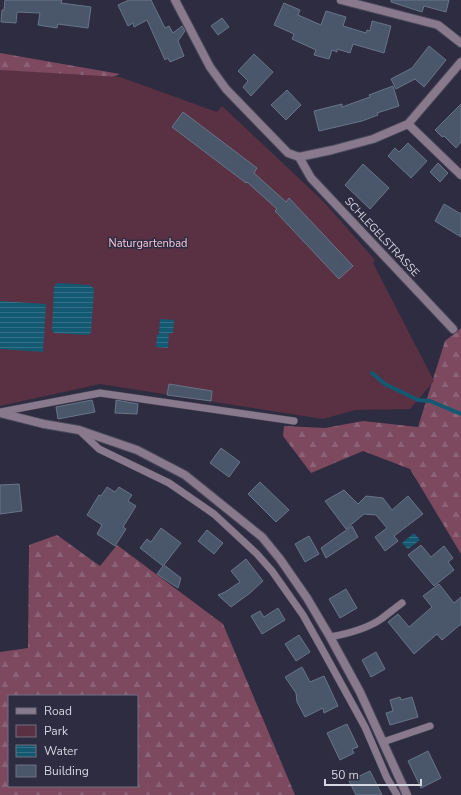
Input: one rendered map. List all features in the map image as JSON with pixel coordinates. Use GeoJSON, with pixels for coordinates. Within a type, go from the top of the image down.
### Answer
{"type":"FeatureCollection","features":[{"type":"Feature","properties":{"kind":"street"},"geometry":{"type":"LineString","coordinates":[[175,0],[210,67],[226,89],[288,154],[299,157],[373,139],[408,124],[461,62]]}},
{"type":"Feature","properties":{"kind":"street"},"geometry":{"type":"LineString","coordinates":[[341,0],[438,25],[461,43]]}},
{"type":"Feature","properties":{"kind":"street"},"geometry":{"type":"LineString","coordinates":[[408,124],[461,175]]}},
{"type":"Feature","properties":{"kind":"street","name":"SCHLEGELSTRASSE"},"geometry":{"type":"LineString","coordinates":[[299,157],[311,178],[453,329]]}},
{"type":"Feature","properties":{"kind":"street"},"geometry":{"type":"LineString","coordinates":[[0,412],[44,424],[79,430],[137,450],[185,475],[262,537],[280,559],[307,598],[330,637],[360,692],[407,795]]}},
{"type":"Feature","properties":{"kind":"lane"},"geometry":{"type":"LineString","coordinates":[[0,412],[100,393],[294,421]]}},
{"type":"Feature","properties":{"kind":"lane"},"geometry":{"type":"LineString","coordinates":[[79,430],[98,449],[170,483],[214,514],[272,571],[303,615],[321,647],[365,727],[387,778],[397,795]]}},
{"type":"Feature","properties":{"kind":"lane"},"geometry":{"type":"LineString","coordinates":[[330,637],[373,624],[402,603]]}},
{"type":"Feature","properties":{"kind":"lane"},"geometry":{"type":"LineString","coordinates":[[383,742],[430,726]]}},
{"type":"Feature","properties":{"kind":"green space"},"geometry":{"type":"Polygon","coordinates":[[[0,53],[120,74],[0,127],[0,53]]]}},
{"type":"Feature","properties":{"kind":"green space","name":"Naturgartenbad"},"geometry":{"type":"Polygon","coordinates":[[[0,70],[120,77],[217,112],[222,106],[324,202],[375,260],[373,263],[434,381],[410,409],[355,410],[323,419],[100,384],[0,406],[0,70]]]}},
{"type":"Feature","properties":{"kind":"green space"},"geometry":{"type":"Polygon","coordinates":[[[461,328],[461,554],[410,469],[363,451],[311,473],[283,436],[284,426],[325,428],[363,421],[418,427],[445,341],[461,328]]]}},
{"type":"Feature","properties":{"kind":"green space"},"geometry":{"type":"Polygon","coordinates":[[[57,535],[100,566],[117,545],[223,624],[295,795],[0,795],[0,652],[28,648],[29,545],[57,535]]]}},
{"type":"Feature","properties":{"kind":"water"},"geometry":{"type":"Polygon","coordinates":[[[57,283],[90,285],[94,289],[91,332],[88,335],[54,333],[52,330],[54,287],[57,283]]]}},
{"type":"Feature","properties":{"kind":"water"},"geometry":{"type":"Polygon","coordinates":[[[0,301],[46,304],[43,352],[0,349],[0,301]]]}},
{"type":"Feature","properties":{"kind":"water"},"geometry":{"type":"Polygon","coordinates":[[[160,319],[174,320],[173,333],[169,333],[168,348],[156,347],[157,335],[159,335],[160,319]]]}},
{"type":"Feature","properties":{"kind":"water"},"geometry":{"type":"Polygon","coordinates":[[[414,533],[420,540],[408,549],[402,543],[414,533]]]}},
{"type":"Feature","properties":{"kind":"building"},"geometry":{"type":"Polygon","coordinates":[[[5,0],[62,0],[61,3],[91,7],[88,28],[58,24],[57,28],[38,25],[40,13],[17,12],[16,23],[1,22],[5,0]]]}},
{"type":"Feature","properties":{"kind":"building"},"geometry":{"type":"Polygon","coordinates":[[[129,0],[151,0],[165,28],[169,26],[173,33],[182,26],[185,31],[178,41],[184,56],[170,62],[168,58],[165,60],[147,20],[134,27],[133,23],[128,26],[118,5],[129,0]]]}},
{"type":"Feature","properties":{"kind":"building"},"geometry":{"type":"Polygon","coordinates":[[[391,0],[449,0],[446,12],[424,6],[422,12],[391,2],[391,0]]]}},
{"type":"Feature","properties":{"kind":"building"},"geometry":{"type":"Polygon","coordinates":[[[284,3],[300,10],[298,15],[321,25],[326,11],[346,17],[343,26],[366,33],[367,30],[370,31],[372,21],[391,26],[384,53],[353,44],[350,53],[337,49],[337,52],[332,50],[329,59],[314,55],[316,50],[292,39],[294,34],[274,25],[284,3]]]}},
{"type":"Feature","properties":{"kind":"building"},"geometry":{"type":"Polygon","coordinates":[[[222,18],[229,27],[218,35],[211,26],[222,18]]]}},
{"type":"Feature","properties":{"kind":"building"},"geometry":{"type":"Polygon","coordinates":[[[429,46],[446,60],[424,87],[415,79],[396,89],[391,79],[412,68],[429,46]]]}},
{"type":"Feature","properties":{"kind":"building"},"geometry":{"type":"Polygon","coordinates":[[[254,54],[273,72],[251,96],[243,87],[248,81],[238,71],[254,54]]]}},
{"type":"Feature","properties":{"kind":"building"},"geometry":{"type":"Polygon","coordinates":[[[393,86],[399,106],[377,113],[378,115],[362,121],[319,131],[314,111],[342,104],[342,107],[370,97],[369,95],[393,86]]]}},
{"type":"Feature","properties":{"kind":"building"},"geometry":{"type":"Polygon","coordinates":[[[287,90],[301,105],[286,120],[271,105],[287,90]]]}},
{"type":"Feature","properties":{"kind":"building"},"geometry":{"type":"Polygon","coordinates":[[[461,104],[461,142],[456,148],[444,136],[442,137],[435,130],[461,104]]]}},
{"type":"Feature","properties":{"kind":"building"},"geometry":{"type":"Polygon","coordinates":[[[183,112],[257,168],[254,173],[286,202],[289,198],[353,266],[339,279],[275,211],[277,209],[247,182],[246,183],[172,127],[183,112]]]}},
{"type":"Feature","properties":{"kind":"building"},"geometry":{"type":"Polygon","coordinates":[[[408,143],[427,161],[411,178],[388,156],[395,148],[399,152],[408,143]]]}},
{"type":"Feature","properties":{"kind":"building"},"geometry":{"type":"Polygon","coordinates":[[[438,163],[448,173],[440,182],[430,172],[438,163]]]}},
{"type":"Feature","properties":{"kind":"building"},"geometry":{"type":"Polygon","coordinates":[[[363,164],[389,188],[370,209],[345,185],[363,164]]]}},
{"type":"Feature","properties":{"kind":"building"},"geometry":{"type":"Polygon","coordinates":[[[444,204],[461,214],[461,237],[435,221],[444,204]]]}},
{"type":"Feature","properties":{"kind":"building"},"geometry":{"type":"Polygon","coordinates":[[[169,384],[212,391],[211,401],[167,395],[169,384]]]}},
{"type":"Feature","properties":{"kind":"building"},"geometry":{"type":"Polygon","coordinates":[[[92,400],[95,412],[58,419],[56,407],[92,400]]]}},
{"type":"Feature","properties":{"kind":"building"},"geometry":{"type":"Polygon","coordinates":[[[116,400],[138,404],[137,414],[115,413],[116,400]]]}},
{"type":"Feature","properties":{"kind":"building"},"geometry":{"type":"Polygon","coordinates":[[[221,448],[240,462],[229,477],[210,463],[221,448]]]}},
{"type":"Feature","properties":{"kind":"building"},"geometry":{"type":"Polygon","coordinates":[[[260,482],[289,510],[276,522],[248,494],[260,482]]]}},
{"type":"Feature","properties":{"kind":"building"},"geometry":{"type":"Polygon","coordinates":[[[19,484],[22,511],[0,514],[0,485],[19,484]]]}},
{"type":"Feature","properties":{"kind":"building"},"geometry":{"type":"Polygon","coordinates":[[[107,487],[115,492],[119,487],[132,495],[128,501],[136,506],[123,527],[126,529],[115,546],[97,534],[102,525],[87,515],[99,495],[101,496],[107,487]]]}},
{"type":"Feature","properties":{"kind":"building"},"geometry":{"type":"Polygon","coordinates":[[[344,490],[358,504],[366,496],[383,498],[392,510],[408,496],[423,514],[394,536],[398,541],[385,551],[375,537],[387,528],[376,515],[364,514],[346,529],[325,501],[344,490]]]}},
{"type":"Feature","properties":{"kind":"building"},"geometry":{"type":"Polygon","coordinates":[[[352,526],[358,537],[326,558],[321,548],[352,526]]]}},
{"type":"Feature","properties":{"kind":"building"},"geometry":{"type":"Polygon","coordinates":[[[161,528],[181,543],[164,565],[181,578],[178,588],[157,574],[163,566],[140,548],[147,539],[151,542],[161,528]]]}},
{"type":"Feature","properties":{"kind":"building"},"geometry":{"type":"Polygon","coordinates":[[[207,530],[223,543],[214,554],[198,541],[207,530]]]}},
{"type":"Feature","properties":{"kind":"building"},"geometry":{"type":"Polygon","coordinates":[[[309,536],[319,554],[305,562],[295,544],[309,536]]]}},
{"type":"Feature","properties":{"kind":"building"},"geometry":{"type":"Polygon","coordinates":[[[421,545],[431,557],[444,546],[453,558],[448,562],[454,570],[434,586],[408,555],[421,545]]]}},
{"type":"Feature","properties":{"kind":"building"},"geometry":{"type":"Polygon","coordinates":[[[246,559],[263,581],[231,607],[218,595],[240,582],[231,571],[246,559]]]}},
{"type":"Feature","properties":{"kind":"building"},"geometry":{"type":"Polygon","coordinates":[[[439,584],[454,603],[461,597],[461,624],[442,640],[437,634],[414,654],[388,622],[398,614],[409,627],[432,607],[423,596],[439,584]]]}},
{"type":"Feature","properties":{"kind":"building"},"geometry":{"type":"Polygon","coordinates":[[[346,589],[357,608],[340,618],[329,599],[346,589]]]}},
{"type":"Feature","properties":{"kind":"building"},"geometry":{"type":"Polygon","coordinates":[[[278,608],[285,620],[262,634],[251,616],[260,611],[264,617],[278,608]]]}},
{"type":"Feature","properties":{"kind":"building"},"geometry":{"type":"Polygon","coordinates":[[[299,635],[310,652],[296,661],[285,644],[299,635]]]}},
{"type":"Feature","properties":{"kind":"building"},"geometry":{"type":"Polygon","coordinates":[[[376,652],[385,669],[371,677],[362,660],[376,652]]]}},
{"type":"Feature","properties":{"kind":"building"},"geometry":{"type":"Polygon","coordinates":[[[302,667],[310,682],[324,676],[338,706],[324,713],[323,708],[305,717],[297,702],[296,693],[285,677],[302,667]]]}},
{"type":"Feature","properties":{"kind":"building"},"geometry":{"type":"Polygon","coordinates":[[[400,697],[401,700],[412,697],[418,717],[390,725],[386,713],[393,711],[390,700],[400,697]]]}},
{"type":"Feature","properties":{"kind":"building"},"geometry":{"type":"Polygon","coordinates":[[[347,724],[358,747],[352,749],[354,753],[340,760],[327,733],[347,724]]]}},
{"type":"Feature","properties":{"kind":"building"},"geometry":{"type":"Polygon","coordinates":[[[428,751],[441,778],[421,788],[408,761],[428,751]]]}},
{"type":"Feature","properties":{"kind":"building"},"geometry":{"type":"Polygon","coordinates":[[[370,771],[382,795],[356,795],[349,781],[370,771]]]}},
{"type":"Feature","properties":{"kind":"waterway"},"geometry":{"type":"LineString","coordinates":[[372,373],[385,384],[418,400],[430,401],[461,414]]}}]}
